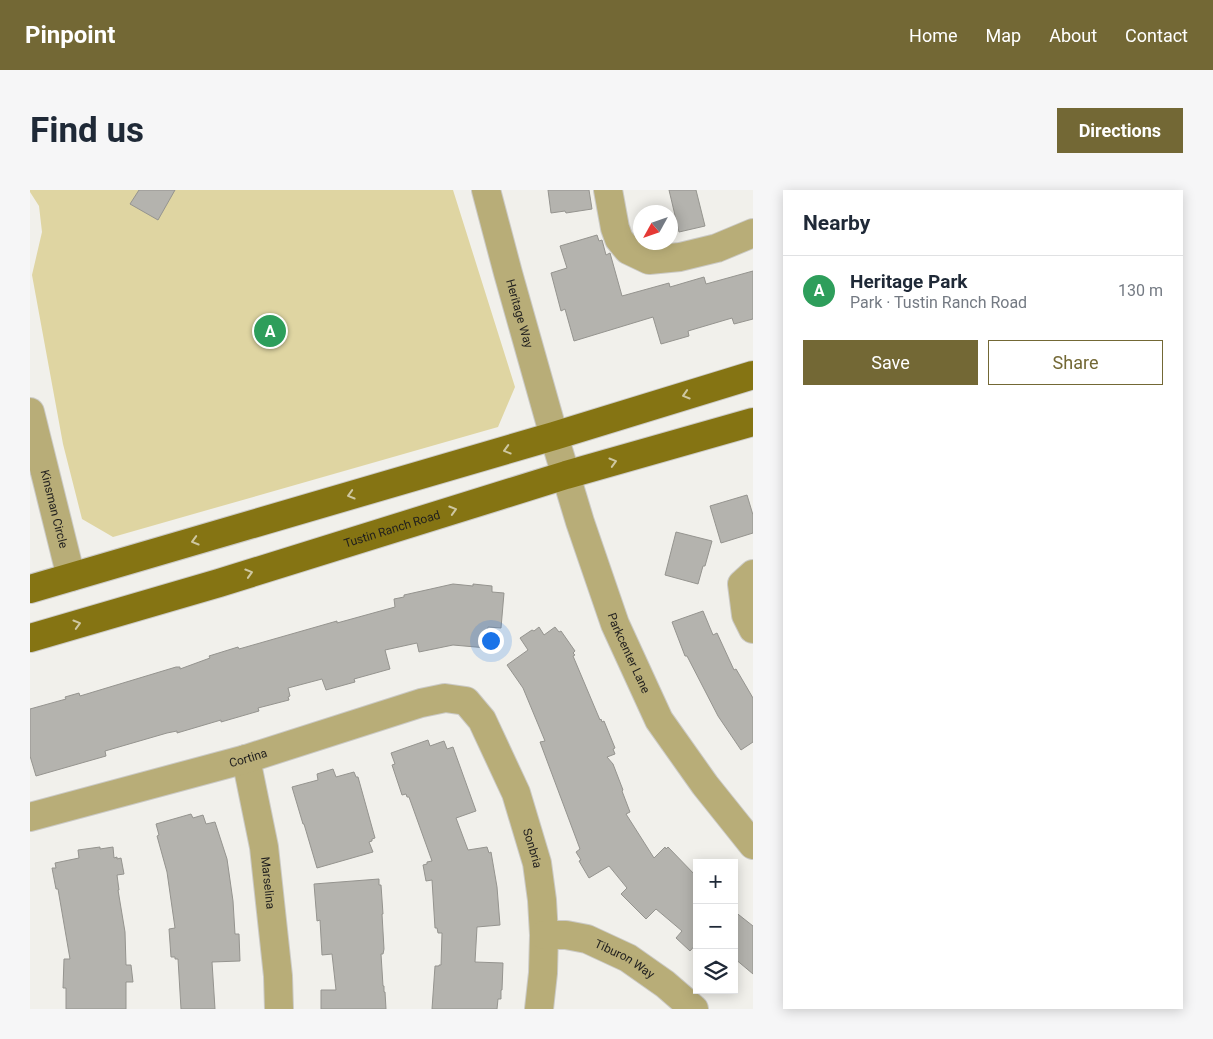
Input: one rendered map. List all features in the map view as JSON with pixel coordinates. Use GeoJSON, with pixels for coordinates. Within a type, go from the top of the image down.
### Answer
{"type":"FeatureCollection","features":[{"type":"Feature","properties":{"kind":"main road"},"geometry":{"type":"LineString","coordinates":[[30,589],[554,436],[753,374]]}},
{"type":"Feature","properties":{"kind":"main road","name":"Tustin Ranch Road"},"geometry":{"type":"LineString","coordinates":[[30,638],[219,583],[566,475],[753,422]]}},
{"type":"Feature","properties":{"kind":"street","name":"Heritage Way"},"geometry":{"type":"LineString","coordinates":[[486,190],[554,436]]}},
{"type":"Feature","properties":{"kind":"street"},"geometry":{"type":"LineString","coordinates":[[608,190],[619,239],[628,250],[649,260],[680,257],[717,248],[753,233]]}},
{"type":"Feature","properties":{"kind":"street","name":"Kinsman Circle"},"geometry":{"type":"LineString","coordinates":[[30,412],[71,577]]}},
{"type":"Feature","properties":{"kind":"street","name":"Parkcenter Lane"},"geometry":{"type":"LineString","coordinates":[[554,436],[580,522],[615,624],[659,720],[705,785],[753,844]]}},
{"type":"Feature","properties":{"kind":"street"},"geometry":{"type":"LineString","coordinates":[[748,579],[746,615],[753,629]]}},
{"type":"Feature","properties":{"kind":"street","name":"Cortina"},"geometry":{"type":"LineString","coordinates":[[30,817],[246,759],[422,703],[445,698],[466,702]]}},
{"type":"Feature","properties":{"kind":"street","name":"Sonbria"},"geometry":{"type":"LineString","coordinates":[[466,702],[482,720],[516,793],[537,863],[544,936],[543,973],[539,1009]]}},
{"type":"Feature","properties":{"kind":"street","name":"Marselina"},"geometry":{"type":"LineString","coordinates":[[246,759],[264,847],[278,976],[279,1009]]}},
{"type":"Feature","properties":{"kind":"street","name":"Tiburon Way"},"geometry":{"type":"LineString","coordinates":[[544,936],[566,935],[587,939],[628,958],[665,984],[694,1009]]}},
{"type":"Feature","properties":{"kind":"shaded area"},"geometry":{"type":"Polygon","coordinates":[[[30,190],[453,190],[515,387],[498,427],[113,537],[82,519],[63,444],[32,275],[42,232],[39,206],[30,190]]]}},
{"type":"Feature","properties":{"kind":"building"},"geometry":{"type":"Polygon","coordinates":[[[139,190],[175,190],[158,220],[130,204],[139,190]]]}},
{"type":"Feature","properties":{"kind":"building"},"geometry":{"type":"Polygon","coordinates":[[[548,190],[589,190],[592,209],[551,213],[548,190]]]}},
{"type":"Feature","properties":{"kind":"building"},"geometry":{"type":"Polygon","coordinates":[[[669,190],[696,190],[705,226],[679,232],[678,205],[673,205],[669,190]]]}},
{"type":"Feature","properties":{"kind":"building"},"geometry":{"type":"Polygon","coordinates":[[[597,235],[599,241],[602,240],[606,255],[610,253],[622,296],[669,283],[670,287],[704,277],[706,284],[753,271],[753,319],[734,324],[732,318],[688,331],[689,336],[661,344],[653,317],[574,341],[565,309],[561,311],[551,273],[567,268],[560,246],[597,235]]]}},
{"type":"Feature","properties":{"kind":"building"},"geometry":{"type":"Polygon","coordinates":[[[747,495],[753,515],[753,533],[721,543],[710,506],[747,495]]]}},
{"type":"Feature","properties":{"kind":"building"},"geometry":{"type":"Polygon","coordinates":[[[676,532],[712,541],[698,584],[665,575],[676,532]]]}},
{"type":"Feature","properties":{"kind":"building"},"geometry":{"type":"Polygon","coordinates":[[[453,584],[492,586],[492,592],[504,593],[501,628],[488,627],[487,648],[453,645],[419,652],[417,643],[385,650],[390,669],[354,679],[355,682],[326,690],[322,679],[288,688],[289,700],[258,708],[259,711],[177,733],[177,731],[167,733],[105,751],[106,756],[36,776],[30,756],[30,709],[66,699],[65,697],[79,693],[80,696],[176,667],[180,667],[180,669],[210,658],[209,656],[238,647],[239,649],[337,621],[337,623],[395,607],[394,599],[404,597],[404,595],[453,584]]]}},
{"type":"Feature","properties":{"kind":"building"},"geometry":{"type":"Polygon","coordinates":[[[703,611],[713,635],[717,633],[734,670],[736,669],[753,698],[753,742],[741,750],[718,716],[687,656],[685,656],[672,622],[703,611]]]}},
{"type":"Feature","properties":{"kind":"building"},"geometry":{"type":"Polygon","coordinates":[[[539,627],[544,635],[555,627],[559,632],[561,631],[575,651],[573,656],[600,720],[604,721],[615,748],[613,749],[615,754],[607,757],[613,764],[623,790],[630,812],[626,814],[654,858],[665,847],[666,849],[668,847],[693,873],[693,948],[690,951],[676,938],[682,931],[656,909],[646,919],[621,894],[627,888],[609,866],[589,878],[579,861],[581,860],[576,852],[580,849],[540,742],[545,741],[523,688],[507,665],[528,650],[520,638],[532,630],[534,631],[539,627]]]}},
{"type":"Feature","properties":{"kind":"building"},"geometry":{"type":"Polygon","coordinates":[[[428,740],[430,746],[444,741],[447,749],[453,747],[476,811],[456,818],[468,850],[487,847],[489,853],[491,852],[497,887],[500,925],[477,927],[475,962],[503,963],[501,999],[498,999],[497,1009],[432,1009],[435,966],[441,965],[442,933],[438,933],[437,928],[435,928],[432,880],[426,881],[423,865],[432,861],[409,797],[406,794],[402,795],[392,765],[395,764],[391,753],[428,740]]]}},
{"type":"Feature","properties":{"kind":"building"},"geometry":{"type":"Polygon","coordinates":[[[333,769],[336,777],[354,772],[356,777],[358,777],[375,838],[369,842],[373,852],[317,868],[292,787],[318,780],[317,774],[333,769]]]}},
{"type":"Feature","properties":{"kind":"building"},"geometry":{"type":"Polygon","coordinates":[[[191,814],[193,818],[203,815],[206,824],[215,822],[227,859],[233,901],[235,934],[239,934],[240,961],[212,962],[215,1009],[181,1009],[178,959],[171,957],[169,929],[175,928],[167,872],[157,836],[159,835],[156,824],[191,814]]]}},
{"type":"Feature","properties":{"kind":"building"},"geometry":{"type":"Polygon","coordinates":[[[100,847],[100,849],[113,847],[114,858],[121,858],[124,874],[117,875],[118,890],[125,932],[126,965],[131,965],[133,982],[126,982],[126,1009],[66,1009],[66,988],[63,988],[64,959],[70,959],[58,889],[56,889],[52,868],[56,868],[55,863],[79,858],[78,850],[100,847]]]}},
{"type":"Feature","properties":{"kind":"building"},"geometry":{"type":"Polygon","coordinates":[[[379,879],[383,914],[384,949],[383,954],[381,954],[386,1009],[321,1009],[321,990],[336,990],[332,954],[322,955],[320,920],[317,921],[314,884],[379,879]]]}},
{"type":"Feature","properties":{"kind":"building"},"geometry":{"type":"Polygon","coordinates":[[[738,914],[753,926],[753,974],[738,961],[738,914]]]}},
{"type":"Feature","properties":{"kind":"place","name":"Heritage Park"},"geometry":{"type":"Point","coordinates":[270,331]}}]}
